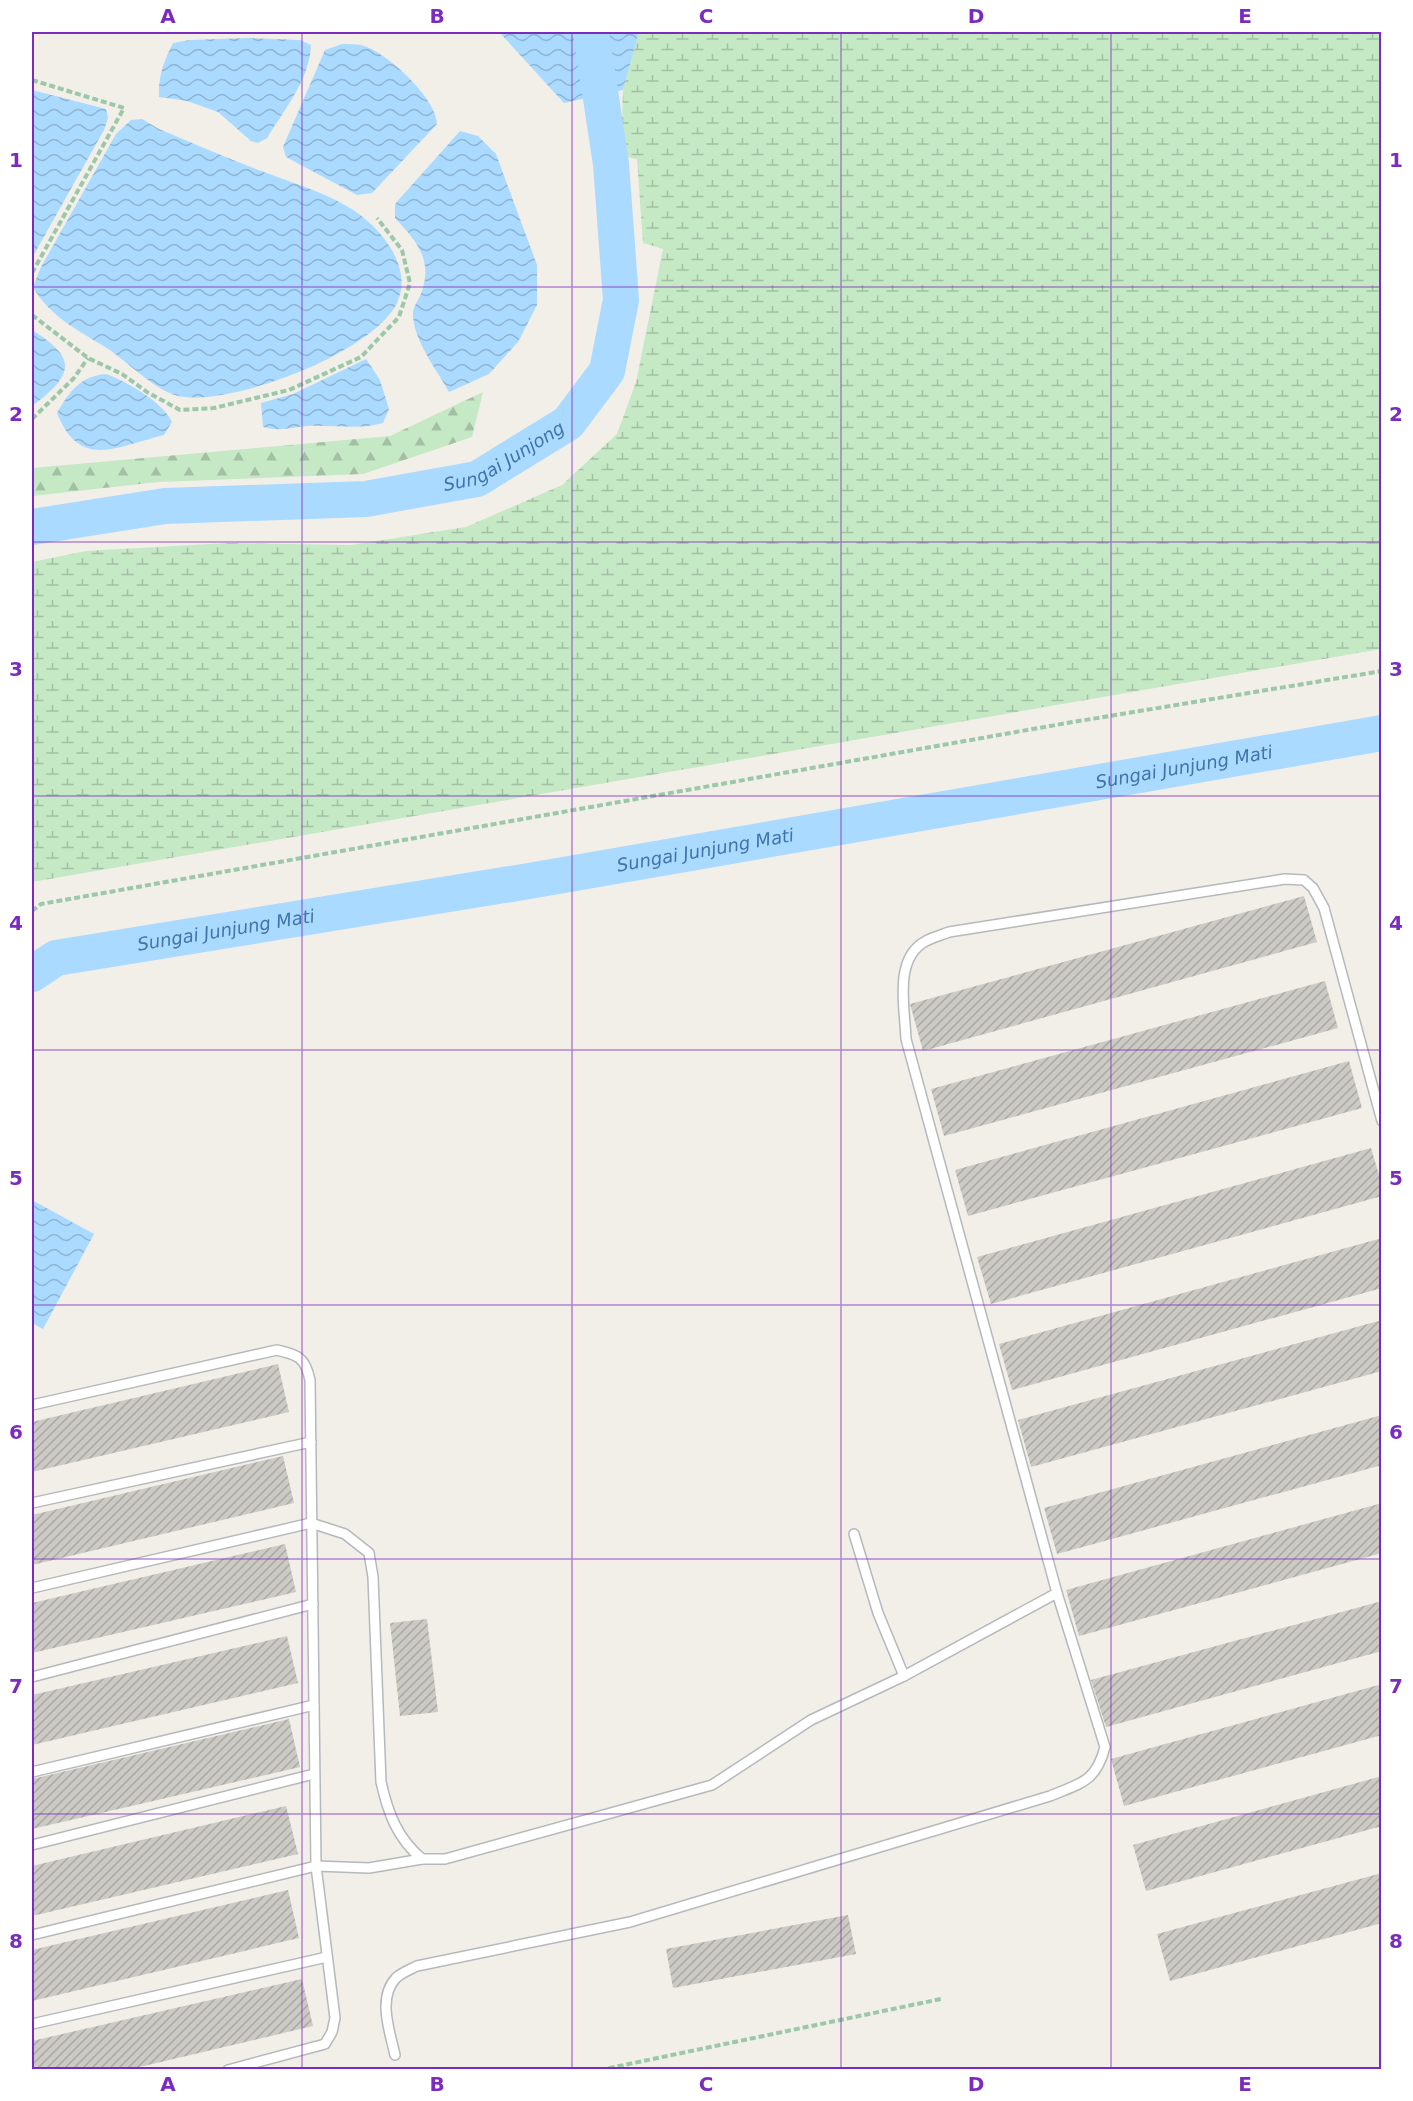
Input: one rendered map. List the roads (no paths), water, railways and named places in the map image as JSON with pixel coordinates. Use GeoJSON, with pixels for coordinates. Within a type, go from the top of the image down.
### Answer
{"type":"FeatureCollection","features":[{"type":"Feature","properties":{"kind":"lane"},"geometry":{"type":"LineString","coordinates":[[395,2055],[386,2012],[388,1993],[396,1978],[417,1966],[630,1922],[1050,1796],[1085,1782],[1100,1767],[1105,1747],[1057,1593],[906,1039],[903,977],[911,955],[924,941],[949,932],[1285,879],[1305,880],[1313,888],[1324,908],[1382,1121]]}},
{"type":"Feature","properties":{"kind":"lane"},"geometry":{"type":"LineString","coordinates":[[32,1405],[277,1350],[295,1354],[306,1364],[310,1380],[316,1866],[335,2018],[332,2032],[325,2044],[228,2070]]}},
{"type":"Feature","properties":{"kind":"lane"},"geometry":{"type":"LineString","coordinates":[[32,1503],[310,1442]]}},
{"type":"Feature","properties":{"kind":"lane"},"geometry":{"type":"LineString","coordinates":[[32,1588],[312,1523],[345,1534],[369,1553],[374,1577],[381,1782],[387,1808],[406,1846],[422,1859]]}},
{"type":"Feature","properties":{"kind":"lane"},"geometry":{"type":"LineString","coordinates":[[854,1534],[878,1613],[904,1676]]}},
{"type":"Feature","properties":{"kind":"lane"},"geometry":{"type":"LineString","coordinates":[[32,1935],[316,1866],[369,1868],[422,1859],[445,1859],[711,1785],[811,1720],[904,1676],[1057,1593]]}},
{"type":"Feature","properties":{"kind":"lane"},"geometry":{"type":"LineString","coordinates":[[32,1677],[313,1604]]}},
{"type":"Feature","properties":{"kind":"lane"},"geometry":{"type":"LineString","coordinates":[[32,1772],[314,1705]]}},
{"type":"Feature","properties":{"kind":"lane"},"geometry":{"type":"LineString","coordinates":[[32,1845],[314,1774]]}},
{"type":"Feature","properties":{"kind":"lane"},"geometry":{"type":"LineString","coordinates":[[32,2024],[327,1957]]}},
{"type":"Feature","properties":{"kind":"water"},"geometry":{"type":"Polygon","coordinates":[[[499,32],[639,32],[623,90],[564,103],[499,32]]]}},
{"type":"Feature","properties":{"kind":"water"},"geometry":{"type":"Polygon","coordinates":[[[248,38],[300,40],[311,45],[310,58],[301,82],[267,138],[258,143],[251,141],[218,112],[187,101],[159,97],[162,69],[173,43],[190,40],[248,38]]]}},
{"type":"Feature","properties":{"kind":"water"},"geometry":{"type":"Polygon","coordinates":[[[342,44],[361,45],[371,49],[396,66],[419,89],[434,113],[437,124],[372,193],[357,195],[286,157],[283,147],[325,50],[342,44]]]}},
{"type":"Feature","properties":{"kind":"water"},"geometry":{"type":"Polygon","coordinates":[[[32,90],[106,109],[108,118],[104,130],[32,258],[32,90]]]}},
{"type":"Feature","properties":{"kind":"water"},"geometry":{"type":"Polygon","coordinates":[[[142,119],[159,129],[336,200],[362,216],[380,234],[393,252],[402,282],[397,303],[383,322],[361,340],[301,371],[237,392],[208,397],[184,397],[174,395],[154,384],[114,353],[56,314],[33,287],[41,267],[116,134],[131,120],[142,119]]]}},
{"type":"Feature","properties":{"kind":"water"},"geometry":{"type":"Polygon","coordinates":[[[460,131],[478,136],[496,154],[537,265],[537,305],[518,342],[489,374],[449,392],[426,354],[417,333],[413,312],[425,279],[424,259],[415,242],[395,218],[395,204],[460,131]]]}},
{"type":"Feature","properties":{"kind":"water"},"geometry":{"type":"Polygon","coordinates":[[[32,330],[57,349],[65,366],[63,375],[56,385],[32,406],[32,330]]]}},
{"type":"Feature","properties":{"kind":"water"},"geometry":{"type":"Polygon","coordinates":[[[366,359],[380,380],[389,409],[383,423],[356,427],[309,426],[281,429],[263,427],[261,403],[293,394],[366,359]]]}},
{"type":"Feature","properties":{"kind":"water"},"geometry":{"type":"Polygon","coordinates":[[[106,374],[134,387],[161,407],[172,422],[164,435],[101,450],[89,448],[77,442],[66,431],[57,413],[66,398],[82,382],[97,375],[106,374]]]}},
{"type":"Feature","properties":{"kind":"water"},"geometry":{"type":"Polygon","coordinates":[[[32,1200],[94,1234],[43,1329],[32,1323],[32,1200]]]}},
{"type":"Feature","properties":{"kind":"waterway","name":"Sungai Junjong"},"geometry":{"type":"LineString","coordinates":[[32,527],[165,506],[366,499],[477,479],[568,423],[607,371],[621,300],[611,164],[591,32]]}},
{"type":"Feature","properties":{"kind":"waterway","name":"Sungai Junjung Mati"},"geometry":{"type":"LineString","coordinates":[[32,974],[56,958],[529,881],[1382,733]]}}]}
